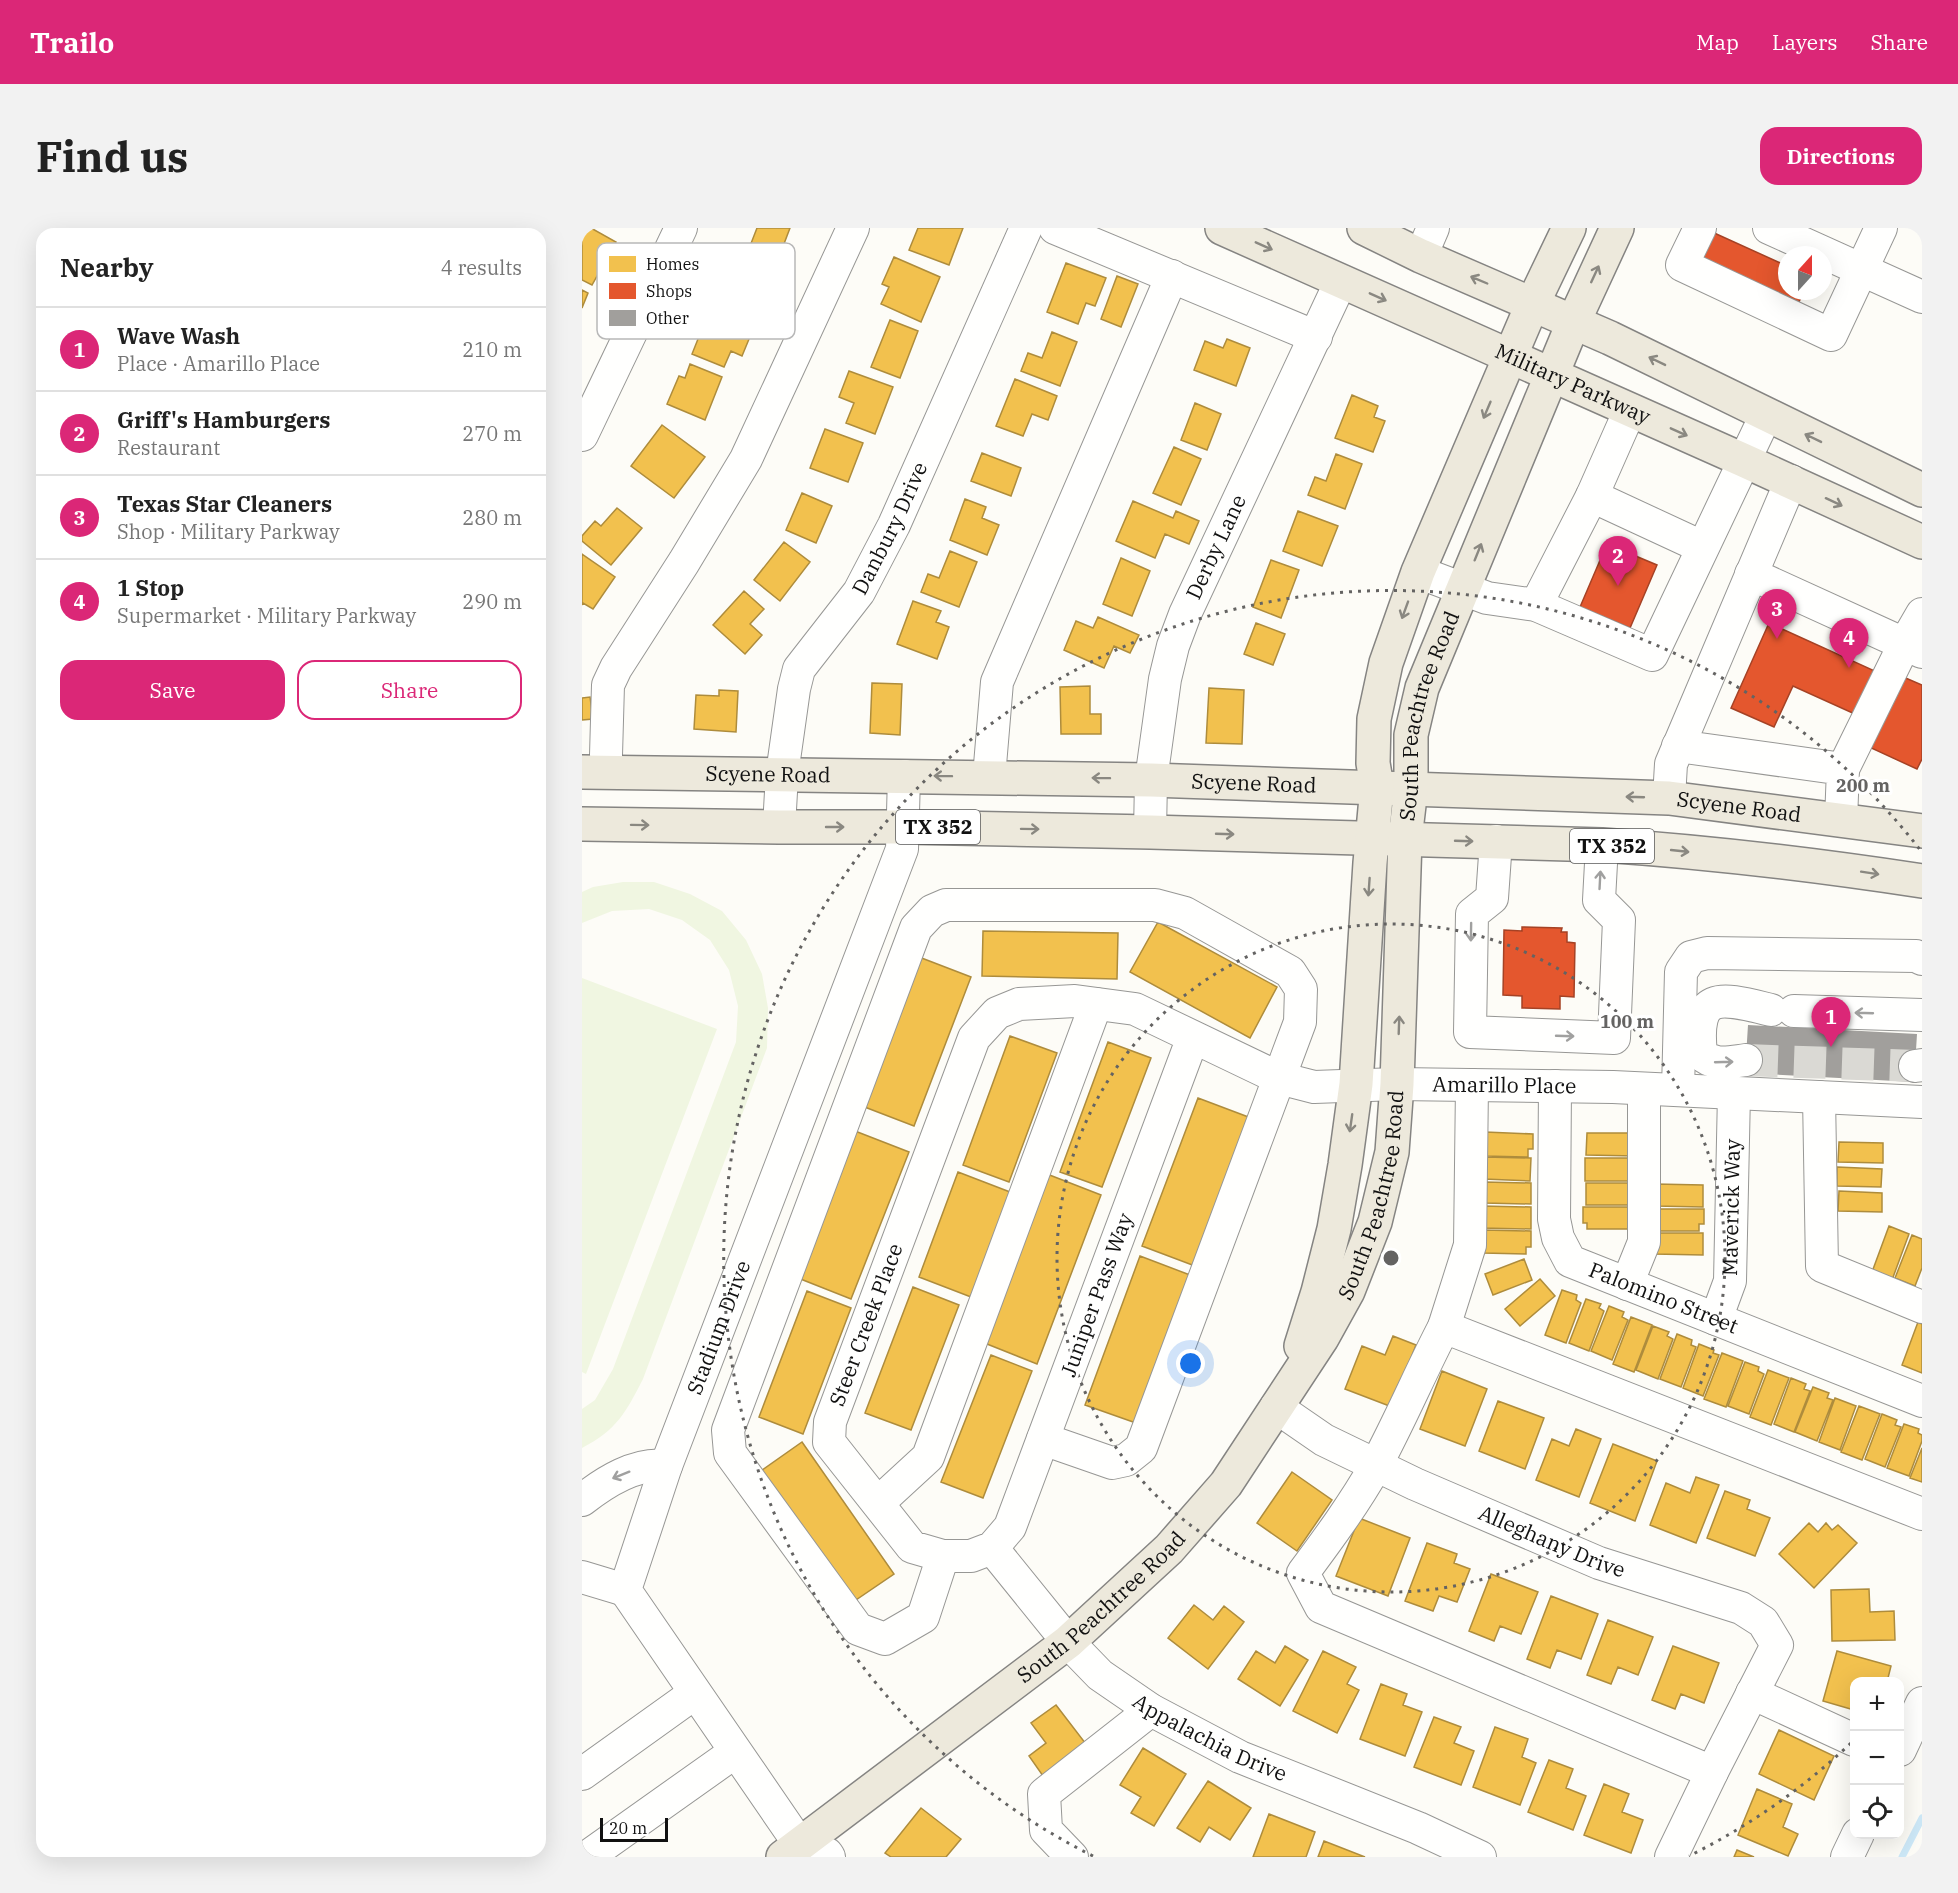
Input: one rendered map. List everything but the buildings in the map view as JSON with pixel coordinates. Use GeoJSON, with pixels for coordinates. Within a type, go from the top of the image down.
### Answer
{"type":"FeatureCollection","features":[{"type":"Feature","properties":{"kind":"main road","name":"Military Parkway"},"geometry":{"type":"LineString","coordinates":[[1222,228],[1791,481],[1922,542]]}},
{"type":"Feature","properties":{"kind":"main road"},"geometry":{"type":"LineString","coordinates":[[1364,228],[1427,242],[1533,303],[1922,490]]}},
{"type":"Feature","properties":{"kind":"main road","name":"South Peachtree Road"},"geometry":{"type":"LineString","coordinates":[[1281,1399],[1318,1292],[1334,1229],[1345,1166],[1356,1084],[1377,787],[1373,763],[1374,719],[1386,663],[1418,572],[1533,303],[1569,228]]}},
{"type":"Feature","properties":{"kind":"main road","name":"South Peachtree Road"},"geometry":{"type":"LineString","coordinates":[[804,1853],[1068,1642],[1176,1541],[1226,1484],[1322,1338],[1348,1291],[1375,1222],[1392,1152],[1397,1084],[1406,838],[1411,788],[1411,735],[1422,688],[1551,374],[1617,228]]}},
{"type":"Feature","properties":{"kind":"main road","name":"Scyene Road"},"geometry":{"type":"LineString","coordinates":[[594,763],[782,774],[1150,780],[1669,798],[1922,831]]}},
{"type":"Feature","properties":{"kind":"main road","name":"TX 352"},"geometry":{"type":"LineString","coordinates":[[582,824],[904,826],[1602,845],[1666,849],[1818,865],[1922,881]]}},
{"type":"Feature","properties":{"kind":"street"},"geometry":{"type":"LineString","coordinates":[[674,243],[681,228]]}},
{"type":"Feature","properties":{"kind":"street"},"geometry":{"type":"LineString","coordinates":[[594,763],[608,685],[746,459],[853,228]]}},
{"type":"Feature","properties":{"kind":"street","name":"Danbury Drive"},"geometry":{"type":"LineString","coordinates":[[779,827],[782,774],[799,669],[859,592],[894,525],[1026,228]]}},
{"type":"Feature","properties":{"kind":"street"},"geometry":{"type":"LineString","coordinates":[[1055,228],[1316,337]]}},
{"type":"Feature","properties":{"kind":"street"},"geometry":{"type":"LineString","coordinates":[[1700,228],[1682,265],[1831,335],[1881,228]]}},
{"type":"Feature","properties":{"kind":"street"},"geometry":{"type":"LineString","coordinates":[[1769,228],[1922,297]]}},
{"type":"Feature","properties":{"kind":"street"},"geometry":{"type":"LineString","coordinates":[[989,777],[997,682],[1172,276]]}},
{"type":"Feature","properties":{"kind":"street","name":"Derby Lane"},"geometry":{"type":"LineString","coordinates":[[1150,832],[1150,780],[1165,679],[1173,646],[1185,614],[1341,281]]}},
{"type":"Feature","properties":{"kind":"street"},"geometry":{"type":"LineString","coordinates":[[582,435],[628,339]]}},
{"type":"Feature","properties":{"kind":"street"},"geometry":{"type":"LineString","coordinates":[[1536,605],[1592,496],[1630,410]]}},
{"type":"Feature","properties":{"kind":"street"},"geometry":{"type":"LineString","coordinates":[[1418,572],[1487,598],[1536,605],[1652,655],[1766,415]]}},
{"type":"Feature","properties":{"kind":"street"},"geometry":{"type":"LineString","coordinates":[[1669,798],[1671,764],[1791,481]]}},
{"type":"Feature","properties":{"kind":"street"},"geometry":{"type":"LineString","coordinates":[[1592,496],[1702,547]]}},
{"type":"Feature","properties":{"kind":"street"},"geometry":{"type":"LineString","coordinates":[[1751,574],[1913,648]]}},
{"type":"Feature","properties":{"kind":"street"},"geometry":{"type":"LineString","coordinates":[[1841,820],[1843,769],[1913,648],[1922,614]]}},
{"type":"Feature","properties":{"kind":"street"},"geometry":{"type":"LineString","coordinates":[[1678,746],[1843,769]]}},
{"type":"Feature","properties":{"kind":"street","name":"Stadium Drive"},"geometry":{"type":"LineString","coordinates":[[625,1590],[666,1466],[902,849],[904,776]]}},
{"type":"Feature","properties":{"kind":"street"},"geometry":{"type":"LineString","coordinates":[[1496,841],[1492,898],[1472,914],[1470,1032],[1614,1038]]}},
{"type":"Feature","properties":{"kind":"street"},"geometry":{"type":"LineString","coordinates":[[1602,845],[1599,900],[1619,920],[1614,1038],[1629,1088],[1644,1242],[1627,1284]]}},
{"type":"Feature","properties":{"kind":"street"},"geometry":{"type":"LineString","coordinates":[[943,1556],[923,1617],[885,1639],[858,1629],[730,1452],[728,1430],[916,928],[932,911],[946,905],[1155,905],[1185,913],[1290,972],[1301,989],[1300,1022],[1141,1448],[1126,1460],[1112,1463],[1043,1439]]}},
{"type":"Feature","properties":{"kind":"street"},"geometry":{"type":"LineString","coordinates":[[1678,1090],[1681,972],[1691,957],[1707,953],[1916,956],[1922,959]]}},
{"type":"Feature","properties":{"kind":"street","name":"Amarillo Place"},"geometry":{"type":"LineString","coordinates":[[997,1013],[1019,1004],[1075,1000],[1135,1009],[1279,1078],[1314,1087],[1356,1084],[1555,1086],[1922,1102]]}},
{"type":"Feature","properties":{"kind":"street"},"geometry":{"type":"LineString","coordinates":[[1746,1060],[1720,1063],[1708,1061],[1701,1054],[1699,1032],[1702,1013],[1710,1004],[1721,1001],[1783,1010],[1922,1015]]}},
{"type":"Feature","properties":{"kind":"street"},"geometry":{"type":"LineString","coordinates":[[878,1503],[928,1457],[1096,1004]]}},
{"type":"Feature","properties":{"kind":"street","name":"Steer Creek Place"},"geometry":{"type":"LineString","coordinates":[[992,1548],[971,1556],[943,1556],[912,1546],[829,1442],[830,1422],[974,1038],[997,1013]]}},
{"type":"Feature","properties":{"kind":"street","name":"Juniper Pass Way"},"geometry":{"type":"LineString","coordinates":[[992,1548],[1010,1527],[1193,1037]]}},
{"type":"Feature","properties":{"kind":"street"},"geometry":{"type":"LineString","coordinates":[[1472,1085],[1470,1245],[1444,1327],[1376,1465],[1350,1509],[1303,1573],[1321,1607],[1712,1772]]}},
{"type":"Feature","properties":{"kind":"street","name":"Palomino Street"},"geometry":{"type":"LineString","coordinates":[[1555,1086],[1554,1219],[1558,1238],[1570,1261],[1922,1401]]}},
{"type":"Feature","properties":{"kind":"street","name":"Maverick Way"},"geometry":{"type":"LineString","coordinates":[[1716,1319],[1730,1281],[1734,1093]]}},
{"type":"Feature","properties":{"kind":"street"},"geometry":{"type":"LineString","coordinates":[[1819,1097],[1822,1266],[1922,1308]]}},
{"type":"Feature","properties":{"kind":"street"},"geometry":{"type":"LineString","coordinates":[[1444,1327],[1922,1514]]}},
{"type":"Feature","properties":{"kind":"street","name":"Alleghany Drive"},"geometry":{"type":"LineString","coordinates":[[1281,1399],[1324,1440],[1415,1484],[1599,1563],[1741,1608],[1762,1622],[1777,1645],[1752,1693]]}},
{"type":"Feature","properties":{"kind":"street"},"geometry":{"type":"LineString","coordinates":[[582,1500],[605,1482],[649,1465],[666,1466]]}},
{"type":"Feature","properties":{"kind":"street","name":"Appalachia Drive"},"geometry":{"type":"LineString","coordinates":[[992,1548],[1068,1642],[1101,1675],[1151,1710],[1240,1757],[1418,1828],[1480,1857]]}},
{"type":"Feature","properties":{"kind":"street"},"geometry":{"type":"LineString","coordinates":[[582,1577],[625,1590],[804,1853]]}},
{"type":"Feature","properties":{"kind":"street"},"geometry":{"type":"LineString","coordinates":[[582,1774],[695,1693]]}},
{"type":"Feature","properties":{"kind":"street"},"geometry":{"type":"LineString","coordinates":[[1671,1857],[1752,1693],[1850,1738]]}},
{"type":"Feature","properties":{"kind":"street"},"geometry":{"type":"LineString","coordinates":[[1904,1740],[1922,1703]]}},
{"type":"Feature","properties":{"kind":"street"},"geometry":{"type":"LineString","coordinates":[[1072,1857],[1046,1830],[1044,1794],[1151,1710]]}},
{"type":"Feature","properties":{"kind":"street"},"geometry":{"type":"LineString","coordinates":[[587,1857],[735,1752]]}},
{"type":"Feature","properties":{"kind":"street"},"geometry":{"type":"LineString","coordinates":[[1847,1857],[1856,1839]]}},
{"type":"Feature","properties":{"kind":"green space"},"geometry":{"type":"Polygon","coordinates":[[[623,882],[654,882],[690,894],[722,911],[746,940],[762,974],[768,1008],[767,1048],[643,1379],[631,1401],[612,1427],[582,1448],[582,1409],[595,1400],[613,1369],[736,1042],[738,1006],[729,970],[710,940],[682,920],[649,909],[612,911],[582,923],[582,892],[593,887],[623,882]]]}},
{"type":"Feature","properties":{"kind":"green space"},"geometry":{"type":"Polygon","coordinates":[[[582,978],[717,1029],[586,1374],[582,1372],[582,978]]]}},
{"type":"Feature","properties":{"kind":"waterway"},"geometry":{"type":"LineString","coordinates":[[1902,1857],[1922,1818]]}},
{"type":"Feature","properties":{"kind":"tunnel"},"geometry":{"type":"LineString","coordinates":[[1746,1060],[1915,1066]]}},
{"type":"Feature","properties":{"kind":"place","name":"Griff's Hamburgers"},"geometry":{"type":"Point","coordinates":[1618,586]}},
{"type":"Feature","properties":{"kind":"place","name":"Texas Star Cleaners"},"geometry":{"type":"Point","coordinates":[1777,639]}},
{"type":"Feature","properties":{"kind":"place","name":"1 Stop"},"geometry":{"type":"Point","coordinates":[1849,668]}},
{"type":"Feature","properties":{"kind":"place","name":"Wave Wash"},"geometry":{"type":"Point","coordinates":[1831,1047]}}]}
